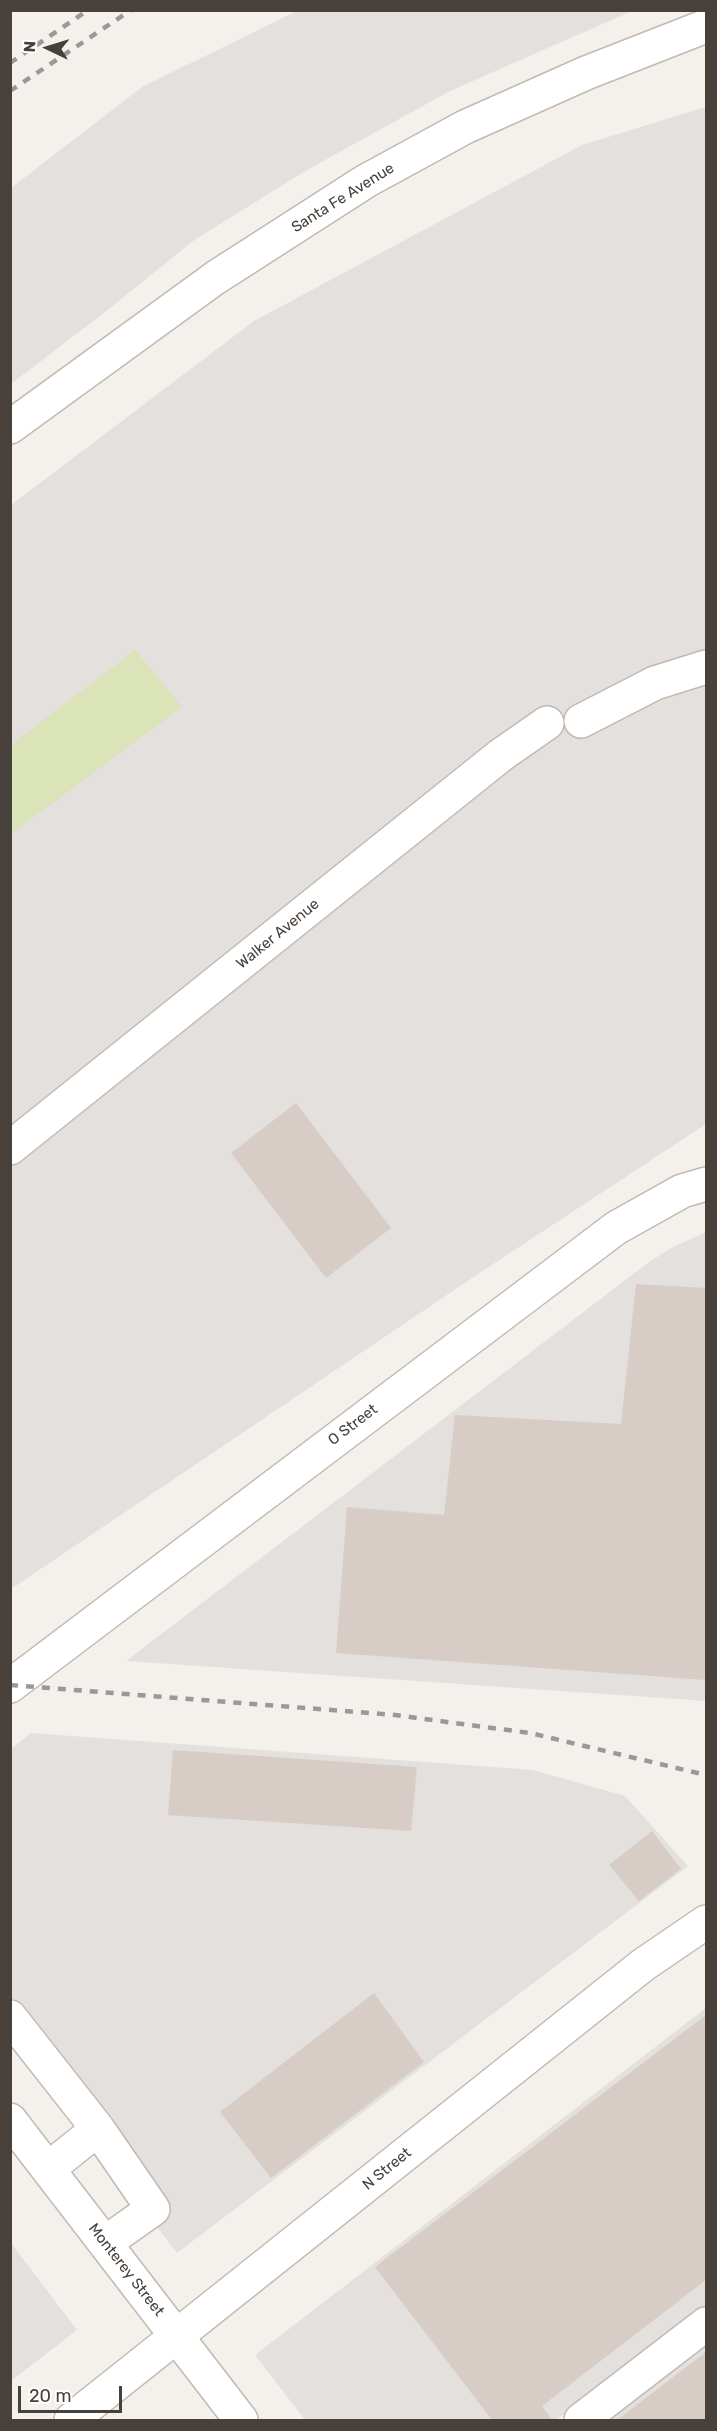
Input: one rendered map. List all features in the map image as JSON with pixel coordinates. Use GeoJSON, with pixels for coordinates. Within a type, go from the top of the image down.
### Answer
{"type":"FeatureCollection","features":[{"type":"Feature","properties":{"kind":"street","name":"Santa Fe Avenue"},"geometry":{"type":"LineString","coordinates":[[10,427],[215,278],[366,181],[465,127],[586,73],[706,26]]}},
{"type":"Feature","properties":{"kind":"street"},"geometry":{"type":"LineString","coordinates":[[581,721],[655,683],[706,667]]}},
{"type":"Feature","properties":{"kind":"street","name":"Walker Avenue"},"geometry":{"type":"LineString","coordinates":[[10,1148],[491,763],[547,723]]}},
{"type":"Feature","properties":{"kind":"street","name":"O Street"},"geometry":{"type":"LineString","coordinates":[[10,1686],[616,1228],[682,1191],[706,1184]]}},
{"type":"Feature","properties":{"kind":"street","name":"N Street"},"geometry":{"type":"LineString","coordinates":[[71,2421],[643,1965],[706,1922]]}},
{"type":"Feature","properties":{"kind":"street"},"geometry":{"type":"LineString","coordinates":[[10,2017],[98,2129],[153,2209],[105,2243]]}},
{"type":"Feature","properties":{"kind":"street","name":"Monterey Street"},"geometry":{"type":"LineString","coordinates":[[10,2120],[241,2421]]}},
{"type":"Feature","properties":{"kind":"street"},"geometry":{"type":"LineString","coordinates":[[48,2169],[98,2129]]}},
{"type":"Feature","properties":{"kind":"street"},"geometry":{"type":"LineString","coordinates":[[581,2421],[706,2324]]}},
{"type":"Feature","properties":{"kind":"shaded area"},"geometry":{"type":"Polygon","coordinates":[[[299,10],[632,11],[450,91],[307,170],[193,241],[11,384],[11,188],[142,87],[299,10]]]}},
{"type":"Feature","properties":{"kind":"shaded area"},"geometry":{"type":"Polygon","coordinates":[[[706,107],[706,1124],[472,1278],[11,1589],[11,505],[254,321],[582,145],[706,107]]]}},
{"type":"Feature","properties":{"kind":"shaded area"},"geometry":{"type":"Polygon","coordinates":[[[706,1232],[706,1701],[126,1661],[649,1262],[675,1246],[706,1232]]]}},
{"type":"Feature","properties":{"kind":"shaded area"},"geometry":{"type":"Polygon","coordinates":[[[31,1733],[533,1770],[625,1796],[688,1866],[177,2253],[11,2035],[11,1749],[31,1733]]]}},
{"type":"Feature","properties":{"kind":"shaded area"},"geometry":{"type":"Polygon","coordinates":[[[706,2008],[706,2305],[556,2420],[305,2420],[255,2355],[706,2008]]]}},
{"type":"Feature","properties":{"kind":"shaded area"},"geometry":{"type":"Polygon","coordinates":[[[11,2243],[77,2330],[11,2381],[11,2243]]]}},
{"type":"Feature","properties":{"kind":"shaded area"},"geometry":{"type":"Polygon","coordinates":[[[706,2345],[706,2420],[608,2420],[706,2345]]]}},
{"type":"Feature","properties":{"kind":"green space"},"geometry":{"type":"Polygon","coordinates":[[[135,650],[182,707],[11,834],[11,745],[135,650]]]}},
{"type":"Feature","properties":{"kind":"building"},"geometry":{"type":"Polygon","coordinates":[[[296,1103],[391,1228],[326,1278],[231,1153],[296,1103]]]}},
{"type":"Feature","properties":{"kind":"building"},"geometry":{"type":"Polygon","coordinates":[[[636,1284],[706,1288],[706,1680],[336,1653],[347,1507],[444,1515],[455,1415],[621,1424],[636,1284]]]}},
{"type":"Feature","properties":{"kind":"building"},"geometry":{"type":"Polygon","coordinates":[[[173,1750],[417,1767],[411,1831],[168,1815],[173,1750]]]}},
{"type":"Feature","properties":{"kind":"building"},"geometry":{"type":"Polygon","coordinates":[[[652,1831],[681,1869],[639,1901],[609,1865],[652,1831]]]}},
{"type":"Feature","properties":{"kind":"building"},"geometry":{"type":"Polygon","coordinates":[[[374,1993],[424,2062],[271,2178],[220,2112],[374,1993]]]}},
{"type":"Feature","properties":{"kind":"building"},"geometry":{"type":"Polygon","coordinates":[[[706,2015],[706,2280],[542,2406],[552,2420],[492,2420],[375,2267],[706,2015]]]}},
{"type":"Feature","properties":{"kind":"building"},"geometry":{"type":"Polygon","coordinates":[[[706,2352],[706,2420],[617,2420],[706,2352]]]}},
{"type":"Feature","properties":{"kind":"railway"},"geometry":{"type":"LineString","coordinates":[[10,63],[88,10]]}},
{"type":"Feature","properties":{"kind":"railway"},"geometry":{"type":"LineString","coordinates":[[10,91],[131,10]]}},
{"type":"Feature","properties":{"kind":"railway"},"geometry":{"type":"LineString","coordinates":[[10,1685],[395,1715],[530,1733],[706,1775]]}}]}
